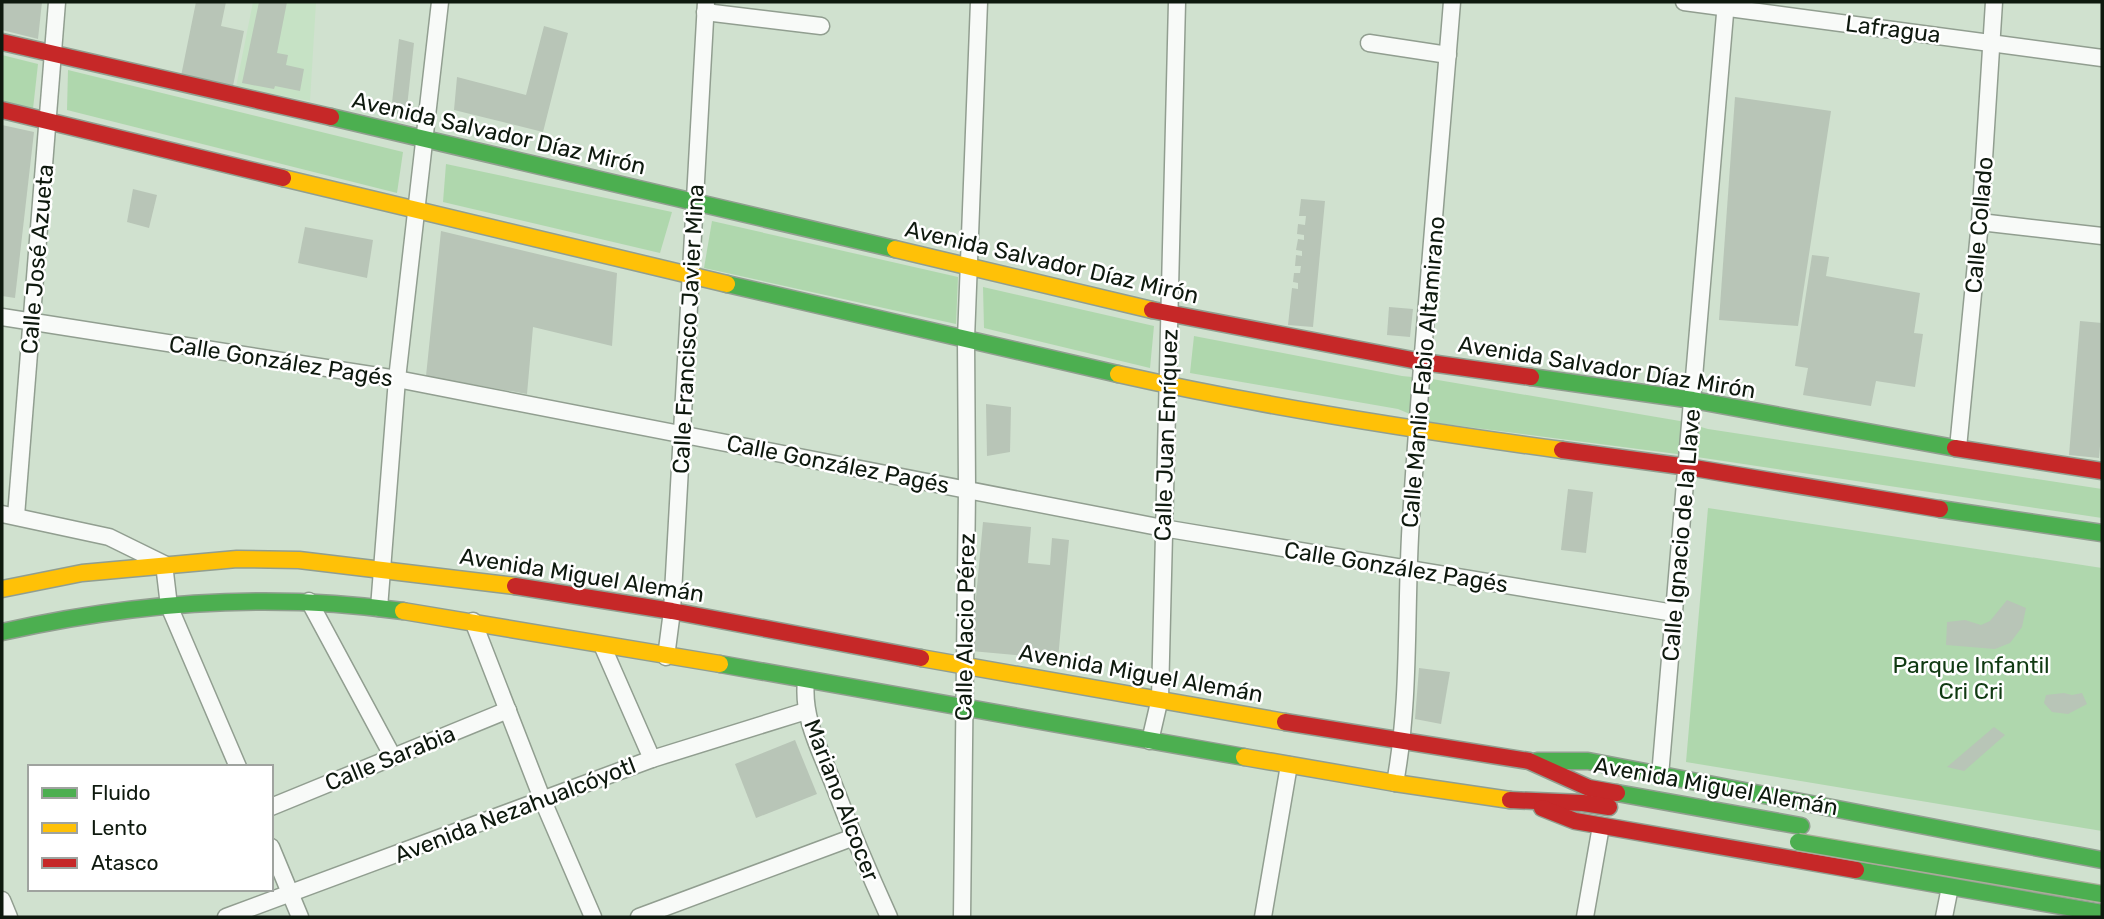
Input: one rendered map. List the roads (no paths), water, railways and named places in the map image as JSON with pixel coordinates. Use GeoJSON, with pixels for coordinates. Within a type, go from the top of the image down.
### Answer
{"type":"FeatureCollection","features":[{"type":"Feature","properties":{"kind":"main road","name":"Avenida Salvador Díaz Mirón"},"geometry":{"type":"LineString","coordinates":[[2,42],[695,201],[1170,314],[1423,362],[1693,400],[2102,471]]}},
{"type":"Feature","properties":{"kind":"main road"},"geometry":{"type":"LineString","coordinates":[[2,110],[691,276],[1167,385],[1417,430],[1688,467],[2102,533]]}},
{"type":"Feature","properties":{"kind":"main road","name":"Avenida Miguel Alemán"},"geometry":{"type":"LineString","coordinates":[[2,589],[82,573],[237,559],[286,560],[477,580],[672,611],[964,666],[1402,742],[1529,761],[1589,788],[1805,832]]}},
{"type":"Feature","properties":{"kind":"main road","name":"Avenida Miguel Alemán"},"geometry":{"type":"LineString","coordinates":[[2,632],[109,612],[238,601],[309,601],[379,608],[472,621],[1395,783],[1525,802],[1583,803],[2099,874]]}},
{"type":"Feature","properties":{"kind":"main road"},"geometry":{"type":"LineString","coordinates":[[1529,761],[1588,761],[2099,874]]}},
{"type":"Feature","properties":{"kind":"main road"},"geometry":{"type":"LineString","coordinates":[[1525,802],[1576,821],[1601,826],[2102,913]]}},
{"type":"Feature","properties":{"kind":"main road"},"geometry":{"type":"LineString","coordinates":[[2020,864],[2099,874]]}},
{"type":"Feature","properties":{"kind":"main road"},"geometry":{"type":"LineString","coordinates":[[2085,910],[2097,897],[2099,874]]}},
{"type":"Feature","properties":{"kind":"street","name":"Calle José Azueta"},"geometry":{"type":"LineString","coordinates":[[9,515],[32,322],[57,2]]}},
{"type":"Feature","properties":{"kind":"street"},"geometry":{"type":"LineString","coordinates":[[379,608],[397,379],[440,2]]}},
{"type":"Feature","properties":{"kind":"street","name":"Calle Alacio Pérez"},"geometry":{"type":"LineString","coordinates":[[962,917],[967,266],[979,2]]}},
{"type":"Feature","properties":{"kind":"street","name":"Calle Juan Enríquez"},"geometry":{"type":"LineString","coordinates":[[1150,741],[1160,698],[1177,2]]}},
{"type":"Feature","properties":{"kind":"street","name":"Calle Manlio Fabio Altamirano"},"geometry":{"type":"LineString","coordinates":[[1395,783],[1402,742],[1408,569],[1417,430],[1452,2]]}},
{"type":"Feature","properties":{"kind":"street","name":"Lafragua"},"geometry":{"type":"LineString","coordinates":[[1684,2],[1726,4],[2102,58]]}},
{"type":"Feature","properties":{"kind":"street","name":"Calle Collado"},"geometry":{"type":"LineString","coordinates":[[1958,448],[1980,222],[1994,2]]}},
{"type":"Feature","properties":{"kind":"street","name":"Calle Ignacio de la Llave"},"geometry":{"type":"LineString","coordinates":[[1660,776],[1726,4]]}},
{"type":"Feature","properties":{"kind":"street"},"geometry":{"type":"LineString","coordinates":[[706,7],[821,26]]}},
{"type":"Feature","properties":{"kind":"street","name":"Calle Francisco Javier Mina"},"geometry":{"type":"LineString","coordinates":[[666,657],[672,611],[706,7]]}},
{"type":"Feature","properties":{"kind":"street"},"geometry":{"type":"LineString","coordinates":[[1369,43],[1448,55]]}},
{"type":"Feature","properties":{"kind":"street"},"geometry":{"type":"LineString","coordinates":[[1980,222],[2102,236]]}},
{"type":"Feature","properties":{"kind":"street","name":"Calle González Pagés"},"geometry":{"type":"LineString","coordinates":[[2,317],[397,379],[1163,527],[1675,612]]}},
{"type":"Feature","properties":{"kind":"street"},"geometry":{"type":"LineString","coordinates":[[9,515],[109,537],[164,564],[169,606],[237,765]]}},
{"type":"Feature","properties":{"kind":"street"},"geometry":{"type":"LineString","coordinates":[[309,601],[393,757]]}},
{"type":"Feature","properties":{"kind":"street"},"geometry":{"type":"LineString","coordinates":[[472,621],[589,916]]}},
{"type":"Feature","properties":{"kind":"street"},"geometry":{"type":"LineString","coordinates":[[603,645],[652,758]]}},
{"type":"Feature","properties":{"kind":"street","name":"Mariano Alcocer"},"geometry":{"type":"LineString","coordinates":[[806,681],[806,711],[888,917]]}},
{"type":"Feature","properties":{"kind":"street","name":"Calle Sarabia"},"geometry":{"type":"LineString","coordinates":[[273,806],[508,710]]}},
{"type":"Feature","properties":{"kind":"street","name":"Avenida Nezahualcóyotl"},"geometry":{"type":"LineString","coordinates":[[226,917],[543,801],[652,758],[806,711]]}},
{"type":"Feature","properties":{"kind":"street"},"geometry":{"type":"LineString","coordinates":[[1263,917],[1289,765]]}},
{"type":"Feature","properties":{"kind":"street"},"geometry":{"type":"LineString","coordinates":[[1585,917],[1601,826]]}},
{"type":"Feature","properties":{"kind":"street"},"geometry":{"type":"LineString","coordinates":[[639,917],[854,837]]}},
{"type":"Feature","properties":{"kind":"street"},"geometry":{"type":"LineString","coordinates":[[273,852],[300,917]]}},
{"type":"Feature","properties":{"kind":"street"},"geometry":{"type":"LineString","coordinates":[[1944,917],[1950,887]]}},
{"type":"Feature","properties":{"kind":"park label","name":"Parque Infantil Cri Cri"},"geometry":{"type":"Point","coordinates":[1971,678]}}]}
